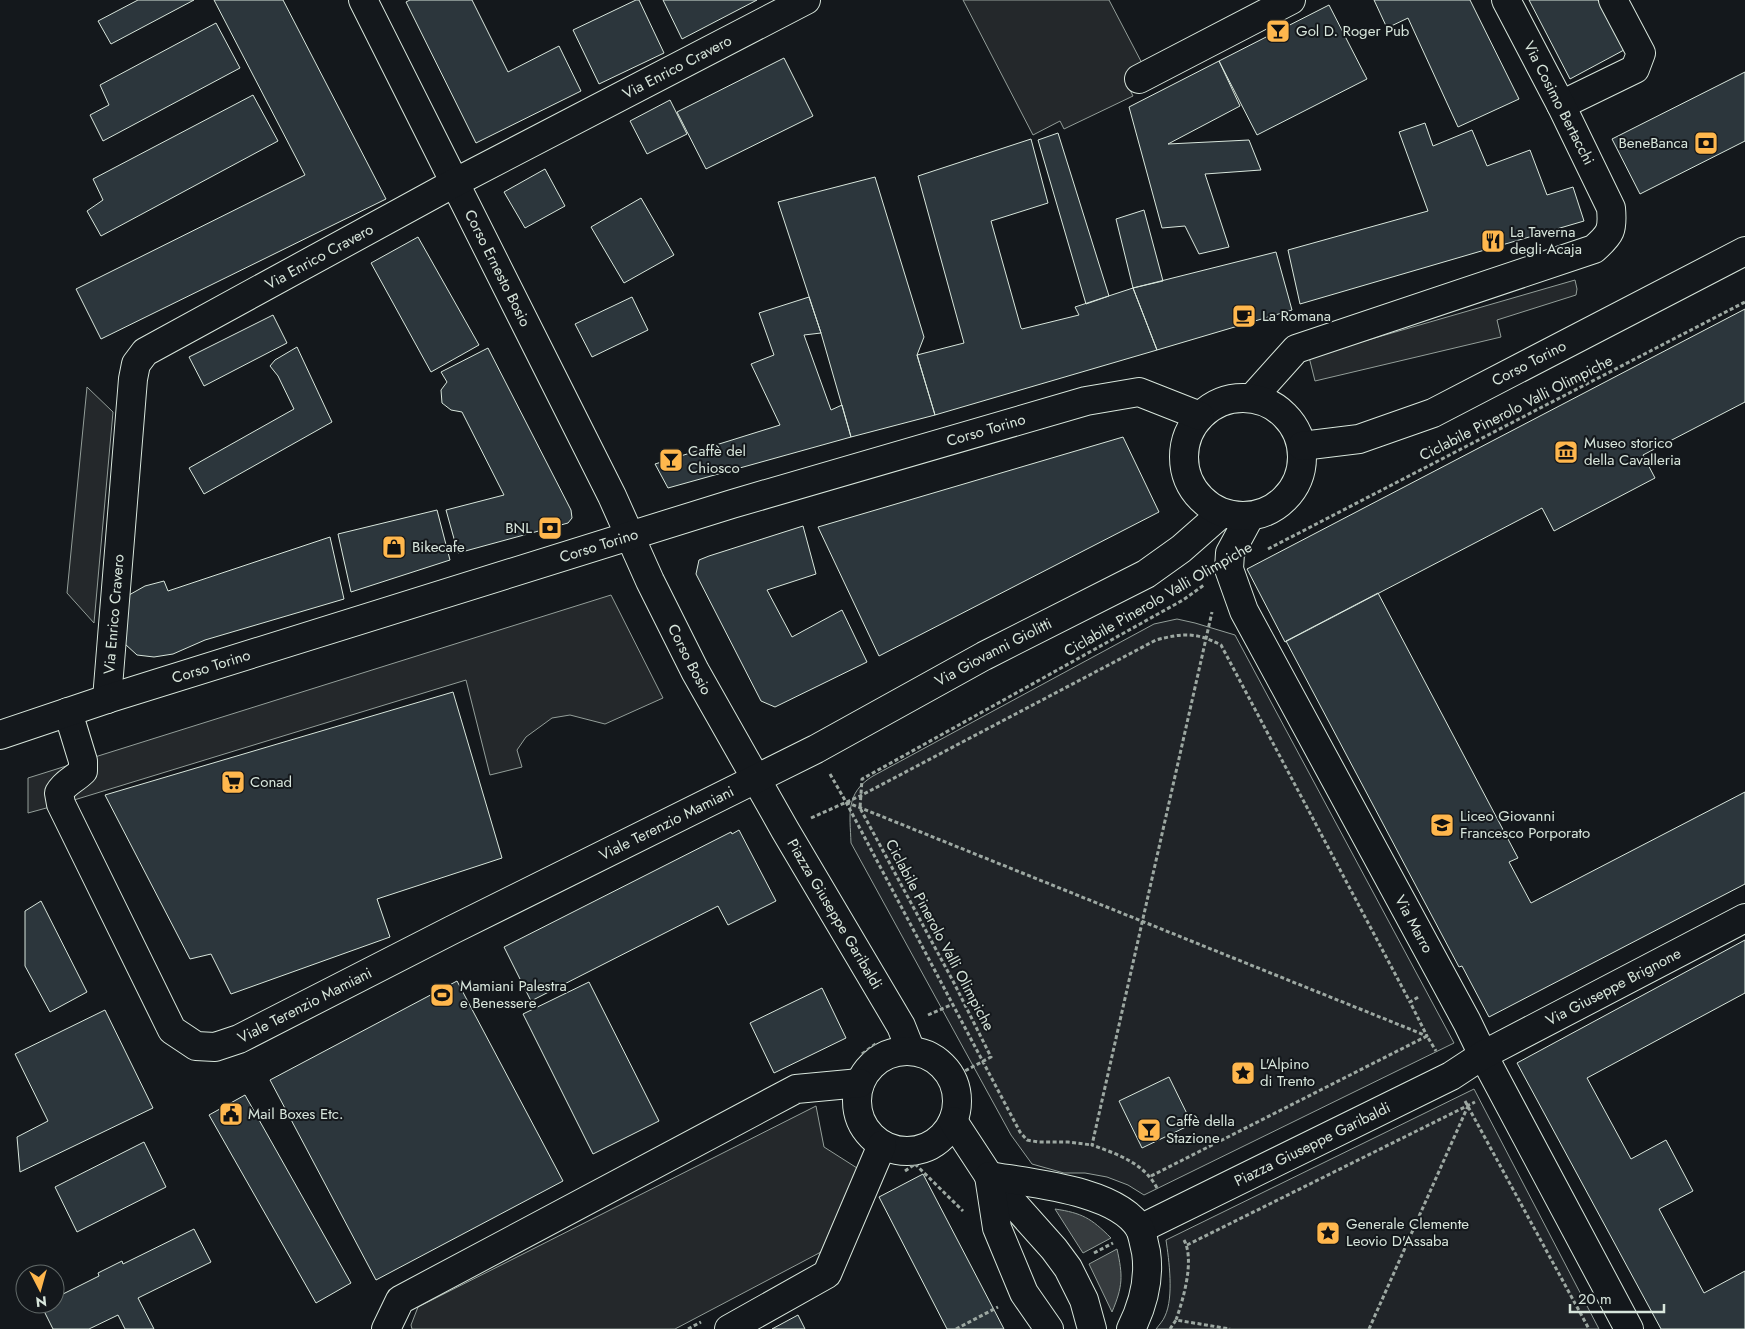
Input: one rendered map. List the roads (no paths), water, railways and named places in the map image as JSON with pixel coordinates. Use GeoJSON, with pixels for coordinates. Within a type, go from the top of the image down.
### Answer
{"type":"FeatureCollection","features":[{"type":"Feature","properties":{"kind":"street","name":"Corso Ernesto Bosio"},"geometry":{"type":"LineString","coordinates":[[364,0],[612,496],[630,537]]}},
{"type":"Feature","properties":{"kind":"street","name":"Via Enrico Cravero"},"geometry":{"type":"LineString","coordinates":[[107,699],[132,389],[136,364],[145,352],[456,182],[806,0]]}},
{"type":"Feature","properties":{"kind":"street"},"geometry":{"type":"LineString","coordinates":[[1139,79],[1292,0]]}},
{"type":"Feature","properties":{"kind":"street","name":"Via Cosimo Bertacchi"},"geometry":{"type":"LineString","coordinates":[[1252,398],[1296,349],[1594,249],[1610,233],[1612,224],[1610,208],[1561,105],[1506,0]]}},
{"type":"Feature","properties":{"kind":"street"},"geometry":{"type":"LineString","coordinates":[[1561,105],[1635,69],[1641,53],[1613,0]]}},
{"type":"Feature","properties":{"kind":"street","name":"Corso Torino"},"geometry":{"type":"LineString","coordinates":[[1302,446],[1359,439],[1433,413],[1745,251]]}},
{"type":"Feature","properties":{"kind":"street","name":"Corso Torino"},"geometry":{"type":"LineString","coordinates":[[0,735],[107,699],[732,504],[1086,401],[1139,392],[1200,416]]}},
{"type":"Feature","properties":{"kind":"street"},"geometry":{"type":"LineString","coordinates":[[1233,398],[1252,398],[1269,403],[1285,414],[1296,428],[1302,446],[1302,466],[1296,484],[1285,500],[1269,511],[1250,516],[1236,516],[1222,513],[1205,503],[1192,488],[1185,470],[1184,451],[1189,432],[1200,416],[1215,404],[1233,398]]}},
{"type":"Feature","properties":{"kind":"street","name":"Via Giovanni Giolitti"},"geometry":{"type":"LineString","coordinates":[[756,778],[816,749],[984,656],[1146,574],[1182,549],[1222,513]]}},
{"type":"Feature","properties":{"kind":"street","name":"Via Marro"},"geometry":{"type":"LineString","coordinates":[[1250,516],[1230,553],[1229,569],[1244,611],[1446,982],[1629,1329]]}},
{"type":"Feature","properties":{"kind":"street","name":"Corso Bosio"},"geometry":{"type":"LineString","coordinates":[[630,537],[695,672],[756,778]]}},
{"type":"Feature","properties":{"kind":"street","name":"Viale Terenzio Mamiani"},"geometry":{"type":"LineString","coordinates":[[68,712],[83,761],[83,771],[74,780],[64,785],[59,793],[61,804],[172,1030],[196,1046],[215,1047],[239,1039],[756,778]]}},
{"type":"Feature","properties":{"kind":"street","name":"Piazza Giuseppe Garibaldi"},"geometry":{"type":"LineString","coordinates":[[756,778],[901,1026],[911,1051]]}},
{"type":"Feature","properties":{"kind":"street","name":"Via Giuseppe Brignone"},"geometry":{"type":"LineString","coordinates":[[1483,1055],[1745,918]]}},
{"type":"Feature","properties":{"kind":"street"},"geometry":{"type":"LineString","coordinates":[[911,1051],[927,1055],[940,1063],[950,1075],[956,1090],[957,1106],[953,1121],[944,1135],[931,1145],[915,1150],[898,1150],[882,1145],[868,1133],[860,1120],[857,1094],[860,1082],[868,1069],[880,1058],[895,1052],[911,1051]]}},
{"type":"Feature","properties":{"kind":"street","name":"Piazza Giuseppe Garibaldi"},"geometry":{"type":"LineString","coordinates":[[1140,1229],[1450,1076],[1483,1055]]}},
{"type":"Feature","properties":{"kind":"street"},"geometry":{"type":"LineString","coordinates":[[386,1329],[400,1300],[796,1089],[860,1082]]}},
{"type":"Feature","properties":{"kind":"street"},"geometry":{"type":"LineString","coordinates":[[953,1121],[989,1176],[1054,1249],[1068,1268],[1084,1300],[1092,1329]]}},
{"type":"Feature","properties":{"kind":"street"},"geometry":{"type":"LineString","coordinates":[[729,1329],[827,1274],[882,1145]]}},
{"type":"Feature","properties":{"kind":"street"},"geometry":{"type":"LineString","coordinates":[[989,1176],[1055,1188],[1103,1200],[1127,1215],[1140,1229],[1148,1273],[1140,1311],[1131,1329]]}},
{"type":"Feature","properties":{"kind":"street"},"geometry":{"type":"LineString","coordinates":[[989,1176],[997,1228],[1024,1294],[1049,1329]]}},
{"type":"Feature","properties":{"kind":"place","name":"Gol D. Roger Pub"},"geometry":{"type":"Point","coordinates":[1278,31]}},
{"type":"Feature","properties":{"kind":"place","name":"BeneBanca"},"geometry":{"type":"Point","coordinates":[1706,143]}},
{"type":"Feature","properties":{"kind":"place","name":"La Taverna degli Acaja"},"geometry":{"type":"Point","coordinates":[1493,241]}},
{"type":"Feature","properties":{"kind":"place","name":"La Romana"},"geometry":{"type":"Point","coordinates":[1244,316]}},
{"type":"Feature","properties":{"kind":"place","name":"Museo storico della Cavalleria"},"geometry":{"type":"Point","coordinates":[1566,452]}},
{"type":"Feature","properties":{"kind":"place","name":"Caffè del Chiosco"},"geometry":{"type":"Point","coordinates":[671,460]}},
{"type":"Feature","properties":{"kind":"place","name":"BNL"},"geometry":{"type":"Point","coordinates":[550,528]}},
{"type":"Feature","properties":{"kind":"place","name":"Bikecafe"},"geometry":{"type":"Point","coordinates":[394,547]}},
{"type":"Feature","properties":{"kind":"place","name":"Conad"},"geometry":{"type":"Point","coordinates":[233,782]}},
{"type":"Feature","properties":{"kind":"place","name":"Liceo Giovanni Francesco Porporato"},"geometry":{"type":"Point","coordinates":[1442,825]}},
{"type":"Feature","properties":{"kind":"place","name":"Mamiani Palestra e Benessere"},"geometry":{"type":"Point","coordinates":[442,995]}},
{"type":"Feature","properties":{"kind":"place","name":"L'Alpino di Trento"},"geometry":{"type":"Point","coordinates":[1243,1073]}},
{"type":"Feature","properties":{"kind":"place","name":"Mail Boxes Etc."},"geometry":{"type":"Point","coordinates":[231,1114]}},
{"type":"Feature","properties":{"kind":"place","name":"Caffè della Stazione"},"geometry":{"type":"Point","coordinates":[1149,1130]}},
{"type":"Feature","properties":{"kind":"place","name":"Generale Clemente Leovio D'Assaba"},"geometry":{"type":"Point","coordinates":[1328,1233]}}]}
